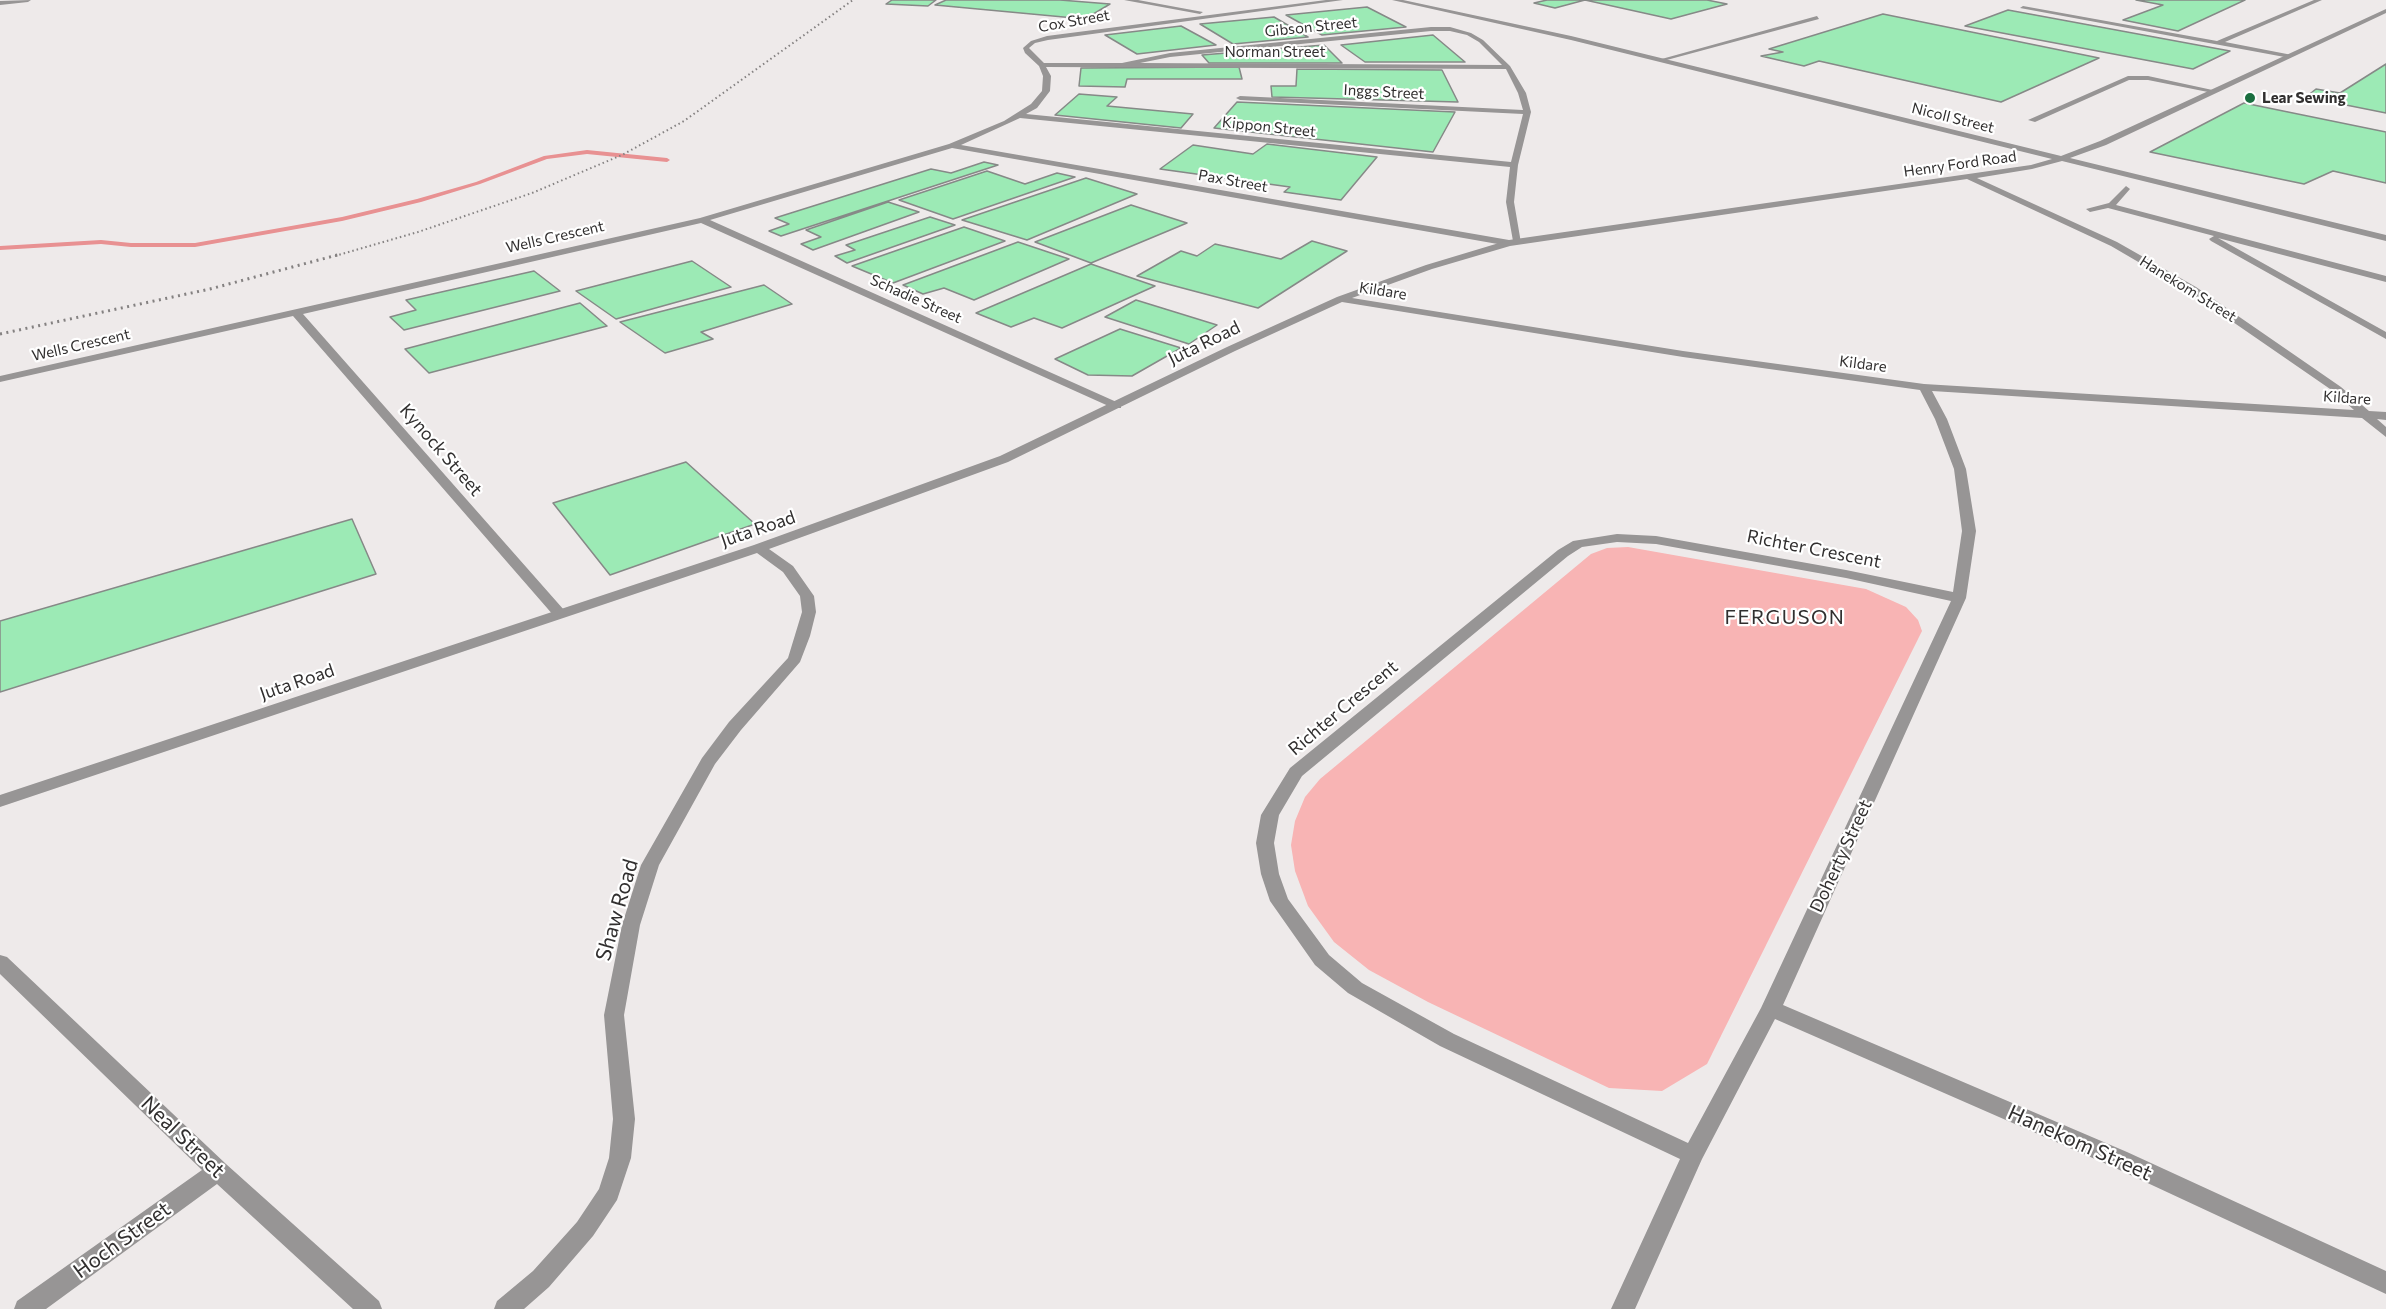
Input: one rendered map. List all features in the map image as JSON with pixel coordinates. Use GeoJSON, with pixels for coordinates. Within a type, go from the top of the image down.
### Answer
{"type":"FeatureCollection","features":[{"type":"Feature","properties":{"kind":"street"},"geometry":{"type":"LineString","coordinates":[[0,3],[28,0]]}},
{"type":"Feature","properties":{"kind":"street"},"geometry":{"type":"LineString","coordinates":[[1127,0],[1215,15]]}},
{"type":"Feature","properties":{"kind":"street","name":"Cox Street"},"geometry":{"type":"LineString","coordinates":[[1042,65],[1027,52],[1028,46],[1057,35],[1340,0]]}},
{"type":"Feature","properties":{"kind":"street","name":"Nicoll Street"},"geometry":{"type":"LineString","coordinates":[[1395,0],[1661,60],[2386,238]]}},
{"type":"Feature","properties":{"kind":"street"},"geometry":{"type":"LineString","coordinates":[[2218,43],[2319,0]]}},
{"type":"Feature","properties":{"kind":"street"},"geometry":{"type":"LineString","coordinates":[[2024,8],[2290,56]]}},
{"type":"Feature","properties":{"kind":"street","name":"Henry Ford Road"},"geometry":{"type":"LineString","coordinates":[[1513,242],[1969,177],[2032,167],[2063,159],[2103,143],[2386,11]]}},
{"type":"Feature","properties":{"kind":"street"},"geometry":{"type":"LineString","coordinates":[[1661,60],[1817,18]]}},
{"type":"Feature","properties":{"kind":"street","name":"Gibson Street"},"geometry":{"type":"LineString","coordinates":[[1123,65],[1170,55],[1450,29],[1470,34],[1508,67]]}},
{"type":"Feature","properties":{"kind":"street","name":"Norman Street"},"geometry":{"type":"LineString","coordinates":[[1042,65],[1508,67]]}},
{"type":"Feature","properties":{"kind":"street","name":"Wells Crescent"},"geometry":{"type":"LineString","coordinates":[[0,379],[702,220],[952,146],[1021,116],[1034,106],[1046,91],[1047,76],[1042,65]]}},
{"type":"Feature","properties":{"kind":"street"},"geometry":{"type":"LineString","coordinates":[[1508,67],[1522,93],[1527,112],[1514,165],[1510,202],[1513,242]]}},
{"type":"Feature","properties":{"kind":"street"},"geometry":{"type":"LineString","coordinates":[[2032,120],[2128,78],[2148,78],[2213,91]]}},
{"type":"Feature","properties":{"kind":"street","name":"Inggs Street"},"geometry":{"type":"LineString","coordinates":[[1240,98],[1527,112]]}},
{"type":"Feature","properties":{"kind":"street","name":"Kippon Street"},"geometry":{"type":"LineString","coordinates":[[1021,116],[1514,165]]}},
{"type":"Feature","properties":{"kind":"street","name":"Pax Street"},"geometry":{"type":"LineString","coordinates":[[952,146],[1513,242]]}},
{"type":"Feature","properties":{"kind":"street","name":"Hanekom Street"},"geometry":{"type":"LineString","coordinates":[[1969,177],[2114,244],[2192,289],[2337,389],[2386,434]]}},
{"type":"Feature","properties":{"kind":"street"},"geometry":{"type":"LineString","coordinates":[[2109,206],[2126,189]]}},
{"type":"Feature","properties":{"kind":"street"},"geometry":{"type":"LineString","coordinates":[[2090,209],[2109,206],[2386,279]]}},
{"type":"Feature","properties":{"kind":"street","name":"Schadie Street"},"geometry":{"type":"LineString","coordinates":[[702,220],[1117,406]]}},
{"type":"Feature","properties":{"kind":"street"},"geometry":{"type":"LineString","coordinates":[[2195,229],[2386,336]]}},
{"type":"Feature","properties":{"kind":"street","name":"Juta Road"},"geometry":{"type":"LineString","coordinates":[[0,801],[759,548],[1004,459],[1230,349],[1341,299],[1429,267],[1513,242]]}},
{"type":"Feature","properties":{"kind":"street","name":"Kildare"},"geometry":{"type":"LineString","coordinates":[[1341,299],[1683,354],[1924,387],[2386,416]]}},
{"type":"Feature","properties":{"kind":"street","name":"Kynock Street"},"geometry":{"type":"LineString","coordinates":[[295,311],[559,613]]}},
{"type":"Feature","properties":{"kind":"street","name":"Doherty Street"},"geometry":{"type":"LineString","coordinates":[[1623,1309],[1693,1155],[1771,1010],[1959,598],[1969,531],[1960,470],[1941,419],[1924,387]]}},
{"type":"Feature","properties":{"kind":"street","name":"Richter Crescent"},"geometry":{"type":"LineString","coordinates":[[1693,1155],[1447,1040],[1355,988],[1322,960],[1279,901],[1270,874],[1264,843],[1270,814],[1296,772],[1554,560],[1578,544],[1617,538],[1656,540],[1846,574],[1959,598]]}},
{"type":"Feature","properties":{"kind":"street","name":"Shaw Road"},"geometry":{"type":"LineString","coordinates":[[506,1309],[549,1271],[585,1229],[609,1193],[620,1158],[624,1119],[614,1015],[632,925],[650,865],[708,762],[735,726],[795,659],[803,636],[809,612],[807,596],[788,569],[759,548]]}},
{"type":"Feature","properties":{"kind":"street","name":"Neal Street"},"geometry":{"type":"LineString","coordinates":[[0,962],[218,1171],[370,1309]]}},
{"type":"Feature","properties":{"kind":"street","name":"Hanekom Street"},"geometry":{"type":"LineString","coordinates":[[1771,1010],[2119,1159],[2386,1283]]}},
{"type":"Feature","properties":{"kind":"street","name":"Hoch Street"},"geometry":{"type":"LineString","coordinates":[[26,1309],[218,1171]]}},
{"type":"Feature","properties":{"kind":"shaded area"},"geometry":{"type":"Polygon","coordinates":[[[1628,547],[1866,589],[1906,607],[1918,620],[1922,631],[1707,1064],[1662,1091],[1609,1088],[1428,1002],[1369,970],[1334,942],[1308,906],[1295,871],[1291,845],[1295,821],[1305,797],[1320,779],[1591,554],[1607,548],[1628,547]]]}},
{"type":"Feature","properties":{"kind":"building"},"geometry":{"type":"Polygon","coordinates":[[[892,0],[936,0],[928,6],[886,4],[892,0]]]}},
{"type":"Feature","properties":{"kind":"building"},"geometry":{"type":"Polygon","coordinates":[[[946,0],[1060,0],[1110,4],[1085,19],[935,5],[946,0]]]}},
{"type":"Feature","properties":{"kind":"building"},"geometry":{"type":"Polygon","coordinates":[[[1547,0],[1585,0],[1555,8],[1534,3],[1547,0]]]}},
{"type":"Feature","properties":{"kind":"building"},"geometry":{"type":"Polygon","coordinates":[[[1585,0],[1707,0],[1727,4],[1671,19],[1585,0]]]}},
{"type":"Feature","properties":{"kind":"building"},"geometry":{"type":"Polygon","coordinates":[[[2136,0],[2245,0],[2178,31],[2123,20],[2163,5],[2136,0]]]}},
{"type":"Feature","properties":{"kind":"building"},"geometry":{"type":"Polygon","coordinates":[[[1367,7],[1406,27],[1322,35],[1286,15],[1367,7]]]}},
{"type":"Feature","properties":{"kind":"building"},"geometry":{"type":"Polygon","coordinates":[[[2008,10],[2230,51],[2193,69],[1965,26],[2008,10]]]}},
{"type":"Feature","properties":{"kind":"building"},"geometry":{"type":"Polygon","coordinates":[[[1883,14],[2099,58],[2001,102],[1819,61],[1804,66],[1761,56],[1783,52],[1769,49],[1883,14]]]}},
{"type":"Feature","properties":{"kind":"building"},"geometry":{"type":"Polygon","coordinates":[[[1274,17],[1308,37],[1233,44],[1200,24],[1274,17]]]}},
{"type":"Feature","properties":{"kind":"building"},"geometry":{"type":"Polygon","coordinates":[[[1181,26],[1216,45],[1137,54],[1105,35],[1181,26]]]}},
{"type":"Feature","properties":{"kind":"building"},"geometry":{"type":"Polygon","coordinates":[[[1433,35],[1465,62],[1365,62],[1341,45],[1433,35]]]}},
{"type":"Feature","properties":{"kind":"building"},"geometry":{"type":"Polygon","coordinates":[[[1324,45],[1342,63],[1209,63],[1202,55],[1324,45]]]}},
{"type":"Feature","properties":{"kind":"building"},"geometry":{"type":"Polygon","coordinates":[[[2386,64],[2386,113],[2306,97],[2316,89],[2340,93],[2386,64]]]}},
{"type":"Feature","properties":{"kind":"building"},"geometry":{"type":"Polygon","coordinates":[[[1239,67],[1242,79],[1127,79],[1125,87],[1079,86],[1081,68],[1239,67]]]}},
{"type":"Feature","properties":{"kind":"building"},"geometry":{"type":"Polygon","coordinates":[[[1297,69],[1442,70],[1458,102],[1272,97],[1271,86],[1296,86],[1297,69]]]}},
{"type":"Feature","properties":{"kind":"building"},"geometry":{"type":"Polygon","coordinates":[[[1079,94],[1117,97],[1107,106],[1193,114],[1181,128],[1055,115],[1079,94]]]}},
{"type":"Feature","properties":{"kind":"building"},"geometry":{"type":"Polygon","coordinates":[[[1237,102],[1455,112],[1433,152],[1214,128],[1237,102]]]}},
{"type":"Feature","properties":{"kind":"building"},"geometry":{"type":"Polygon","coordinates":[[[2244,103],[2386,132],[2386,183],[2333,171],[2304,184],[2150,152],[2244,103]]]}},
{"type":"Feature","properties":{"kind":"building"},"geometry":{"type":"Polygon","coordinates":[[[1267,144],[1377,157],[1341,200],[1284,192],[1290,187],[1160,169],[1193,145],[1253,154],[1267,144]]]}},
{"type":"Feature","properties":{"kind":"building"},"geometry":{"type":"Polygon","coordinates":[[[984,162],[998,165],[781,236],[769,231],[789,224],[775,218],[931,169],[951,173],[984,162]]]}},
{"type":"Feature","properties":{"kind":"building"},"geometry":{"type":"Polygon","coordinates":[[[987,171],[1025,184],[1057,173],[1075,177],[953,219],[899,200],[987,171]]]}},
{"type":"Feature","properties":{"kind":"building"},"geometry":{"type":"Polygon","coordinates":[[[1086,178],[1137,194],[1027,240],[962,220],[1086,178]]]}},
{"type":"Feature","properties":{"kind":"building"},"geometry":{"type":"Polygon","coordinates":[[[888,202],[919,212],[813,250],[801,244],[821,237],[806,230],[888,202]]]}},
{"type":"Feature","properties":{"kind":"building"},"geometry":{"type":"Polygon","coordinates":[[[1131,205],[1187,223],[1091,263],[1035,242],[1131,205]]]}},
{"type":"Feature","properties":{"kind":"building"},"geometry":{"type":"Polygon","coordinates":[[[930,217],[955,225],[847,263],[835,256],[855,250],[846,245],[930,217]]]}},
{"type":"Feature","properties":{"kind":"building"},"geometry":{"type":"Polygon","coordinates":[[[964,227],[1005,241],[893,283],[852,266],[964,227]]]}},
{"type":"Feature","properties":{"kind":"building"},"geometry":{"type":"Polygon","coordinates":[[[1312,241],[1347,251],[1258,308],[1137,276],[1181,251],[1197,256],[1215,244],[1281,259],[1312,241]]]}},
{"type":"Feature","properties":{"kind":"building"},"geometry":{"type":"Polygon","coordinates":[[[1018,242],[1069,259],[974,300],[944,288],[923,294],[903,285],[1018,242]]]}},
{"type":"Feature","properties":{"kind":"building"},"geometry":{"type":"Polygon","coordinates":[[[692,261],[731,287],[616,319],[576,291],[692,261]]]}},
{"type":"Feature","properties":{"kind":"building"},"geometry":{"type":"Polygon","coordinates":[[[1091,264],[1155,286],[1062,328],[1034,318],[1011,327],[976,313],[1091,264]]]}},
{"type":"Feature","properties":{"kind":"building"},"geometry":{"type":"Polygon","coordinates":[[[534,271],[560,291],[404,330],[390,317],[416,310],[406,300],[534,271]]]}},
{"type":"Feature","properties":{"kind":"building"},"geometry":{"type":"Polygon","coordinates":[[[764,285],[792,304],[701,332],[713,339],[665,353],[620,322],[764,285]]]}},
{"type":"Feature","properties":{"kind":"building"},"geometry":{"type":"Polygon","coordinates":[[[1136,300],[1217,325],[1189,344],[1105,317],[1136,300]]]}},
{"type":"Feature","properties":{"kind":"building"},"geometry":{"type":"Polygon","coordinates":[[[580,303],[607,326],[429,373],[405,349],[580,303]]]}},
{"type":"Feature","properties":{"kind":"building"},"geometry":{"type":"Polygon","coordinates":[[[1120,329],[1181,348],[1132,376],[1088,375],[1055,359],[1120,329]]]}},
{"type":"Feature","properties":{"kind":"building"},"geometry":{"type":"Polygon","coordinates":[[[686,462],[755,524],[610,575],[553,503],[686,462]]]}},
{"type":"Feature","properties":{"kind":"building"},"geometry":{"type":"Polygon","coordinates":[[[352,519],[376,574],[0,692],[0,621],[352,519]]]}},
{"type":"Feature","properties":{"kind":"waterway"},"geometry":{"type":"LineString","coordinates":[[0,248],[101,242],[131,245],[195,245],[342,219],[419,201],[478,183],[546,157],[587,152],[667,160]]}},
{"type":"Feature","properties":{"kind":"railway"},"geometry":{"type":"LineString","coordinates":[[335,256],[418,232],[532,193],[622,155],[684,121],[853,0]]}},
{"type":"Feature","properties":{"kind":"railway"},"geometry":{"type":"LineString","coordinates":[[0,334],[210,289],[341,254]]}},
{"type":"Feature","properties":{"kind":"place","name":"Lear Sewing"},"geometry":{"type":"Point","coordinates":[2250,98]}},
{"type":"Feature","properties":{"kind":"district","name":"FERGUSON"},"geometry":{"type":"Point","coordinates":[1785,617]}}]}
